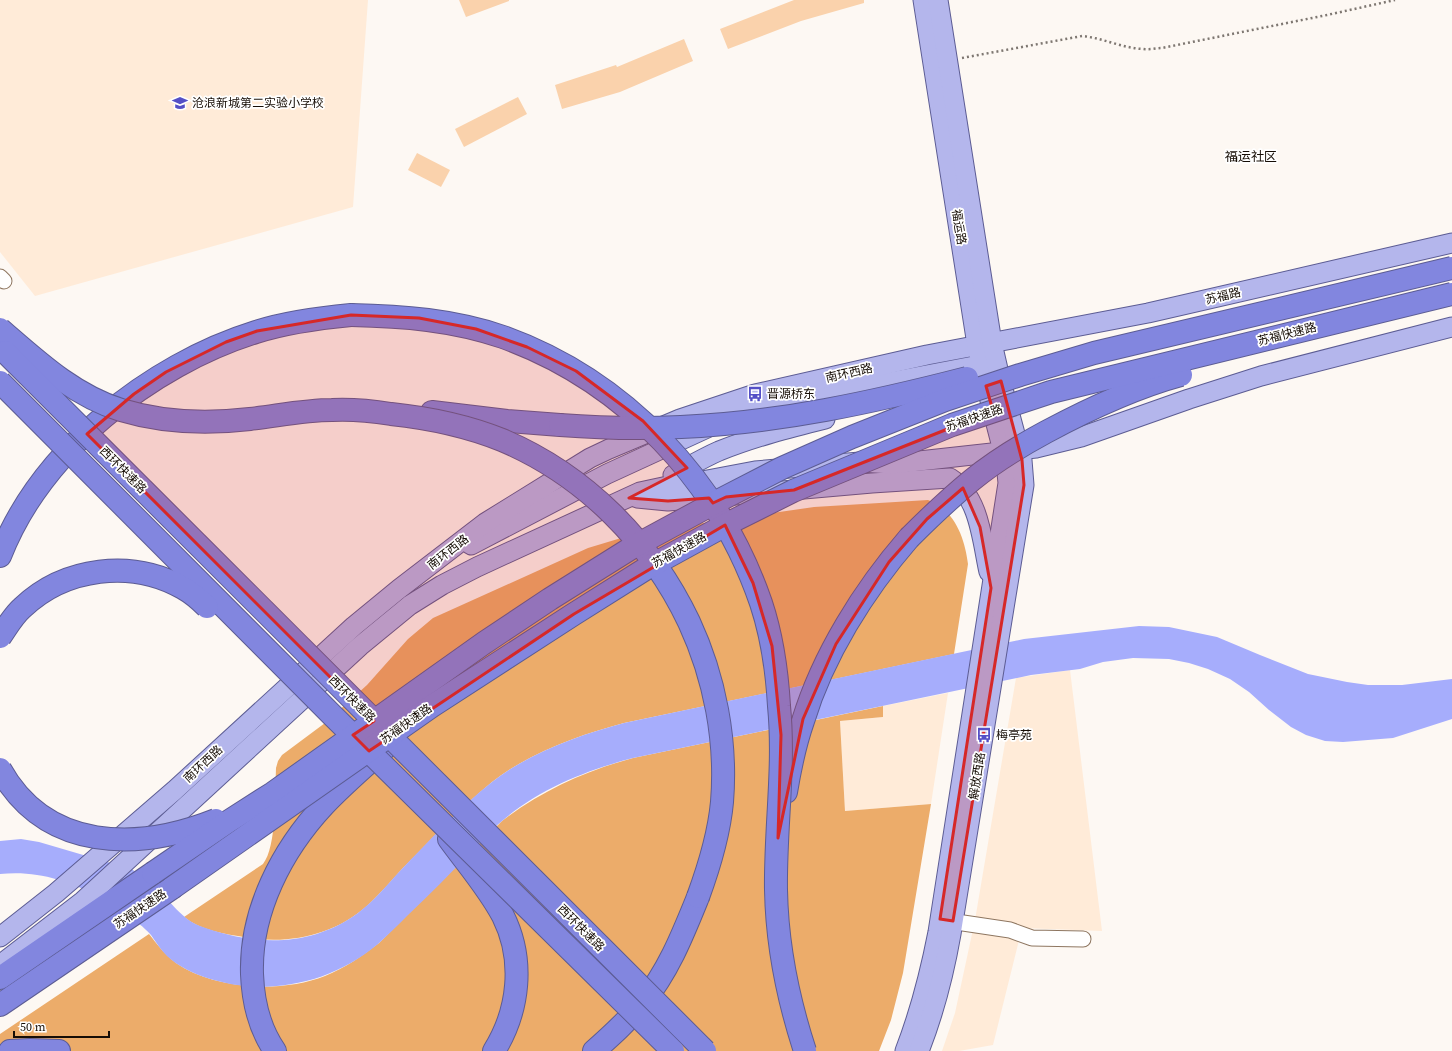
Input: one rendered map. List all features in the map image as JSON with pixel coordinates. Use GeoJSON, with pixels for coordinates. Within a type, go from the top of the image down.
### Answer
{"type":"FeatureCollection","features":[{"type":"Feature","properties":{"kind":"highway","name":"苏福快速路"},"geometry":{"type":"LineString","coordinates":[[0,978],[229,821],[274,793],[484,643],[550,598],[633,547],[782,468],[852,437],[944,400],[1094,353],[1452,268]]}},
{"type":"Feature","properties":{"kind":"highway","name":"苏福快速路"},"geometry":{"type":"LineString","coordinates":[[0,1005],[432,706],[647,568],[731,522],[793,491],[952,425],[1051,392],[1452,294]]}},
{"type":"Feature","properties":{"kind":"highway"},"geometry":{"type":"LineString","coordinates":[[778,838],[788,781],[803,719],[821,674],[836,644],[854,613],[889,562],[928,519],[973,479],[1027,443],[1061,424],[1120,396],[1162,380],[1452,307]]}},
{"type":"Feature","properties":{"kind":"highway"},"geometry":{"type":"LineString","coordinates":[[0,556],[13,528],[27,504],[61,460],[81,439],[134,394],[160,376],[198,355],[226,342],[257,332],[286,324],[351,315],[386,315],[419,318],[463,326],[501,336],[576,371],[618,400],[664,441],[693,476],[708,495],[723,520],[739,551],[761,605],[772,646],[780,706],[781,735],[776,888],[780,946],[791,1005],[805,1051]]}},
{"type":"Feature","properties":{"kind":"highway"},"geometry":{"type":"LineString","coordinates":[[0,329],[34,359],[75,389],[99,402],[120,410],[145,416],[188,422],[208,422],[243,420],[332,410],[373,409],[605,428],[668,428],[719,425],[852,406],[930,388],[1098,345],[1209,326]]}},
{"type":"Feature","properties":{"kind":"highway","name":"西环快速路"},"geometry":{"type":"LineString","coordinates":[[0,346],[704,1051]]}},
{"type":"Feature","properties":{"kind":"highway","name":"西环快速路"},"geometry":{"type":"LineString","coordinates":[[0,382],[332,715],[673,1051]]}},
{"type":"Feature","properties":{"kind":"highway"},"geometry":{"type":"LineString","coordinates":[[332,410],[374,412],[410,416],[444,423],[501,440],[528,452],[551,466],[596,499],[639,542],[669,584],[694,634],[715,696],[724,773],[722,805],[709,866],[685,930],[657,982],[643,1003],[594,1051]]}},
{"type":"Feature","properties":{"kind":"highway"},"geometry":{"type":"LineString","coordinates":[[0,637],[14,617],[26,604],[47,589],[62,582],[76,576],[108,571],[128,571],[147,574],[176,584],[200,600],[332,715]]}},
{"type":"Feature","properties":{"kind":"highway"},"geometry":{"type":"LineString","coordinates":[[275,1051],[263,1031],[258,1016],[252,985],[253,947],[258,920],[264,900],[292,846],[324,806],[347,781],[432,706]]}},
{"type":"Feature","properties":{"kind":"highway"},"geometry":{"type":"LineString","coordinates":[[0,769],[18,795],[35,811],[57,824],[96,838],[150,838],[182,832],[227,816],[274,793]]}},
{"type":"Feature","properties":{"kind":"highway"},"geometry":{"type":"LineString","coordinates":[[424,805],[494,900],[503,916],[514,946],[516,973],[515,1002],[507,1027],[494,1051]]}},
{"type":"Feature","properties":{"kind":"highway"},"geometry":{"type":"LineString","coordinates":[[10,1051],[59,1051]]}},
{"type":"Feature","properties":{"kind":"main road","name":"福运路"},"geometry":{"type":"LineString","coordinates":[[923,0],[935,29],[985,344],[1012,452]]}},
{"type":"Feature","properties":{"kind":"main road","name":"福运路"},"geometry":{"type":"LineString","coordinates":[[935,29],[938,0]]}},
{"type":"Feature","properties":{"kind":"main road","name":"苏福路"},"geometry":{"type":"LineString","coordinates":[[985,344],[1148,313],[1452,242]]}},
{"type":"Feature","properties":{"kind":"main road"},"geometry":{"type":"LineString","coordinates":[[1012,452],[1052,445],[1081,437],[1159,409],[1261,376],[1452,327]]}},
{"type":"Feature","properties":{"kind":"main road","name":"南环西路"},"geometry":{"type":"LineString","coordinates":[[0,936],[56,893],[175,790],[354,626],[399,589],[431,566],[485,523],[590,458],[673,422],[755,394],[985,344]]}},
{"type":"Feature","properties":{"kind":"main road"},"geometry":{"type":"LineString","coordinates":[[635,495],[718,452],[775,432],[991,371]]}},
{"type":"Feature","properties":{"kind":"main road"},"geometry":{"type":"LineString","coordinates":[[431,566],[607,474],[697,432],[728,420],[785,402],[991,371]]}},
{"type":"Feature","properties":{"kind":"main road","name":"南环西路"},"geometry":{"type":"LineString","coordinates":[[0,965],[83,901],[360,646],[410,605],[442,585],[476,567],[635,495],[677,484],[762,470],[860,462],[892,464],[1012,452]]}},
{"type":"Feature","properties":{"kind":"main road","name":"解放西路"},"geometry":{"type":"LineString","coordinates":[[992,638],[992,588],[1012,452]]}},
{"type":"Feature","properties":{"kind":"main road","name":"解放西路"},"geometry":{"type":"LineString","coordinates":[[919,1051],[938,994],[945,967],[947,920],[992,638],[1024,485],[1024,472],[1012,452]]}},
{"type":"Feature","properties":{"kind":"main road"},"geometry":{"type":"LineString","coordinates":[[635,495],[668,501],[872,483],[950,478],[958,483],[974,509],[983,542],[992,588]]}},
{"type":"Feature","properties":{"kind":"main road","name":"解放西路"},"geometry":{"type":"LineString","coordinates":[[905,1051],[924,997],[932,964],[947,920]]}},
{"type":"Feature","properties":{"kind":"street"},"geometry":{"type":"LineString","coordinates":[[947,920],[1010,930],[1032,938],[1083,939]]}},
{"type":"Feature","properties":{"kind":"path"},"geometry":{"type":"LineString","coordinates":[[979,55],[1082,36],[1145,50],[1162,48],[1326,16],[1395,0]]}},
{"type":"Feature","properties":{"kind":"highlighted area"},"geometry":{"type":"Polygon","coordinates":[[[351,315],[419,318],[476,329],[527,347],[576,371],[643,421],[687,468],[629,498],[668,501],[709,498],[713,503],[726,497],[794,490],[993,411],[986,386],[1001,381],[1022,460],[1024,485],[953,921],[940,919],[991,588],[980,527],[963,488],[927,519],[889,562],[836,644],[803,719],[778,838],[781,735],[772,646],[753,583],[725,525],[574,614],[369,751],[353,735],[374,721],[87,434],[134,394],[166,372],[226,342],[257,331],[351,315]]]}},
{"type":"Feature","properties":{"kind":"shaded area","name":"沧浪新城第二实验小学校"},"geometry":{"type":"Polygon","coordinates":[[[0,0],[368,0],[353,207],[35,296],[0,252],[0,0]]]}},
{"type":"Feature","properties":{"kind":"shaded area"},"geometry":{"type":"Polygon","coordinates":[[[928,500],[945,510],[957,526],[964,544],[968,564],[954,654],[624,723],[572,739],[555,746],[522,762],[492,782],[446,824],[368,905],[355,916],[325,931],[293,939],[260,939],[212,931],[197,925],[184,917],[263,864],[268,856],[273,832],[276,768],[282,755],[325,723],[367,685],[408,639],[433,618],[588,548],[641,532],[814,507],[928,500]]]}},
{"type":"Feature","properties":{"kind":"shaded area"},"geometry":{"type":"Polygon","coordinates":[[[1070,670],[1102,931],[1022,928],[993,1045],[959,1051],[942,1051],[955,1013],[975,920],[1016,678],[1070,670]]]}},
{"type":"Feature","properties":{"kind":"shaded area"},"geometry":{"type":"Polygon","coordinates":[[[948,693],[931,804],[845,811],[840,721],[883,717],[883,706],[948,693]]]}},
{"type":"Feature","properties":{"kind":"shaded area"},"geometry":{"type":"Polygon","coordinates":[[[883,706],[883,717],[840,721],[845,811],[931,804],[903,973],[891,1020],[879,1051],[0,1051],[0,1034],[149,934],[165,953],[176,963],[192,972],[210,979],[249,986],[269,986],[289,985],[325,976],[360,957],[379,943],[502,821],[532,800],[564,783],[598,769],[633,758],[883,706]]]}},
{"type":"Feature","properties":{"kind":"water"},"geometry":{"type":"Polygon","coordinates":[[[1139,626],[1169,627],[1217,637],[1308,674],[1347,682],[1368,685],[1402,685],[1452,679],[1452,719],[1393,738],[1343,742],[1325,741],[1306,735],[1291,727],[1249,692],[1230,679],[1208,669],[1169,659],[1133,658],[1103,662],[1080,669],[1031,675],[633,758],[598,768],[564,782],[532,799],[516,810],[494,828],[389,934],[365,954],[351,963],[322,976],[306,981],[274,986],[257,987],[234,985],[209,979],[176,963],[165,954],[151,935],[142,926],[108,901],[84,889],[47,877],[32,874],[0,874],[0,841],[21,839],[39,842],[131,869],[149,880],[179,912],[200,926],[220,933],[261,940],[301,938],[321,933],[358,913],[375,898],[421,849],[479,792],[522,762],[572,739],[624,723],[1024,639],[1139,626]]]}},
{"type":"Feature","properties":{"kind":"building"},"geometry":{"type":"Polygon","coordinates":[[[459,0],[509,0],[509,1],[466,17],[459,0]]]}},
{"type":"Feature","properties":{"kind":"building"},"geometry":{"type":"Polygon","coordinates":[[[794,0],[864,0],[864,3],[801,21],[728,49],[720,29],[794,0]]]}},
{"type":"Feature","properties":{"kind":"building"},"geometry":{"type":"Polygon","coordinates":[[[684,39],[693,61],[620,92],[562,109],[555,85],[616,65],[617,67],[684,39]]]}},
{"type":"Feature","properties":{"kind":"building"},"geometry":{"type":"Polygon","coordinates":[[[518,97],[527,114],[464,147],[455,129],[518,97]]]}},
{"type":"Feature","properties":{"kind":"building"},"geometry":{"type":"Polygon","coordinates":[[[417,153],[450,170],[441,187],[408,170],[417,153]]]}},
{"type":"Feature","properties":{"kind":"place","name":"沧浪新城第二实验小学校"},"geometry":{"type":"Point","coordinates":[180,103]}},
{"type":"Feature","properties":{"kind":"place","name":"晋源桥东"},"geometry":{"type":"Point","coordinates":[755,394]}},
{"type":"Feature","properties":{"kind":"place","name":"梅亭苑"},"geometry":{"type":"Point","coordinates":[984,735]}},
{"type":"Feature","properties":{"kind":"district","name":"福运社区"},"geometry":{"type":"Point","coordinates":[1251,156]}}]}
